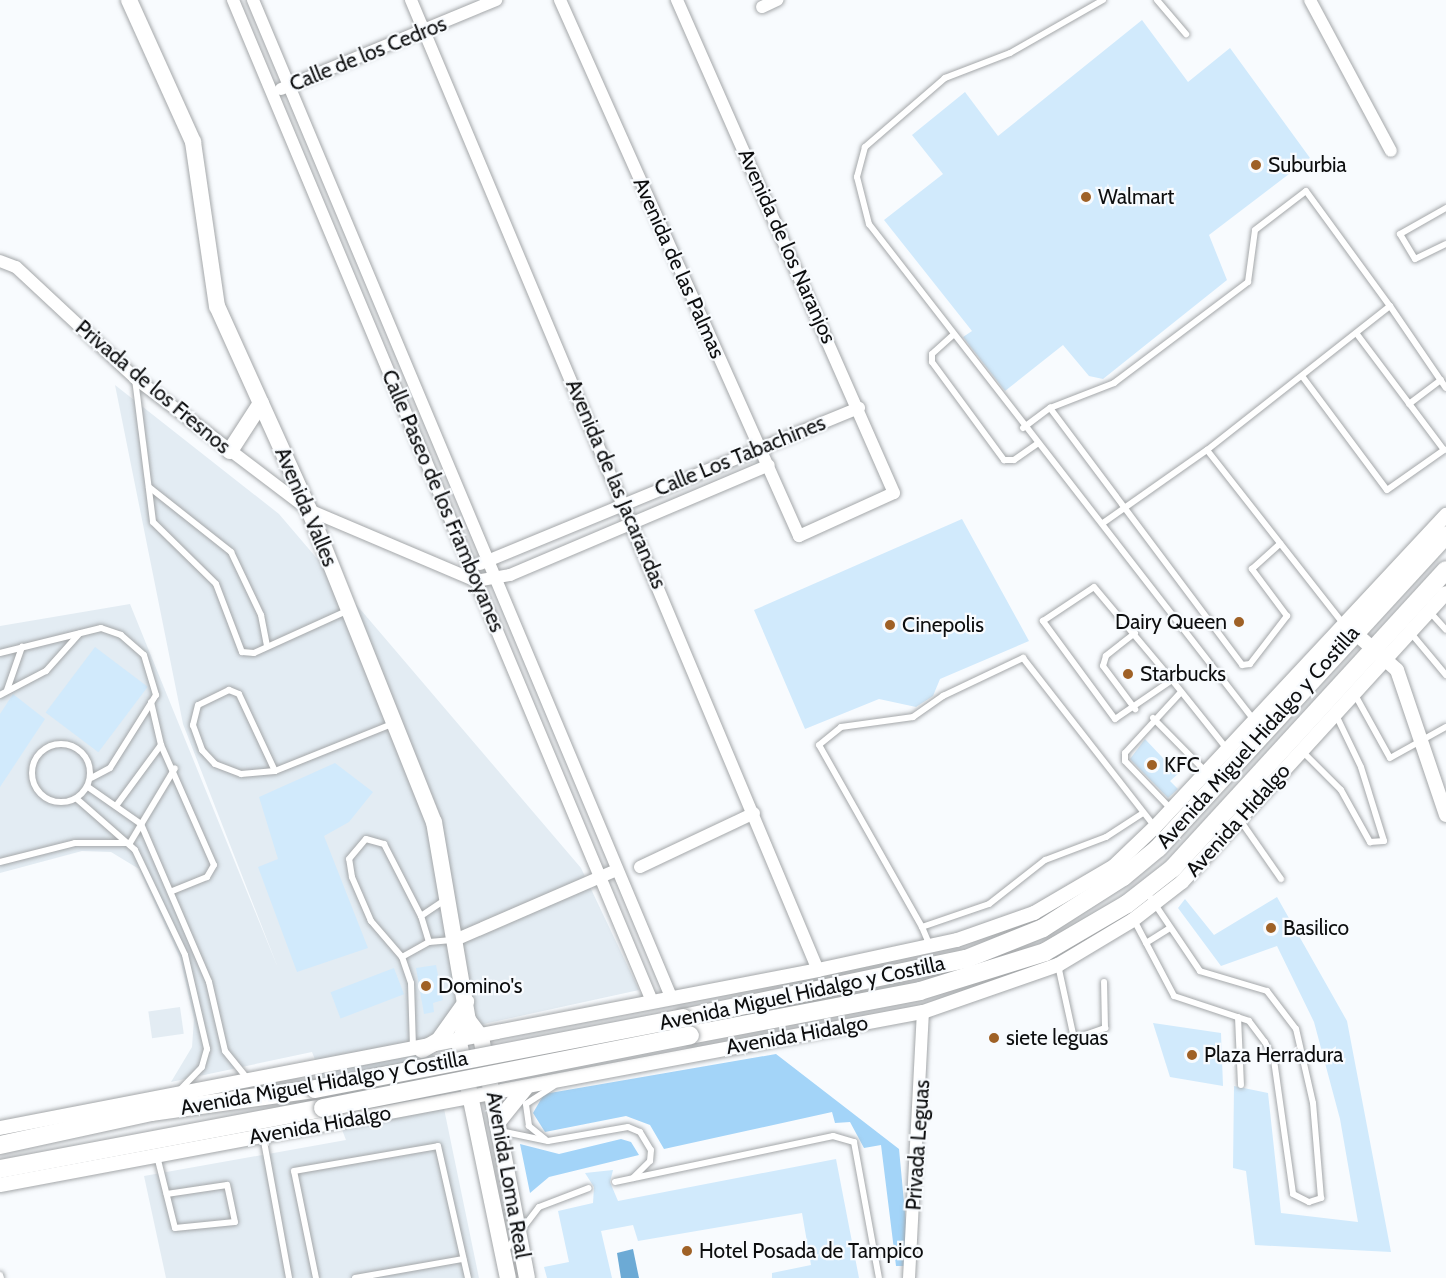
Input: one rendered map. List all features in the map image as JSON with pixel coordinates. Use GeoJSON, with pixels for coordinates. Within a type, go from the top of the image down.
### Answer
{"type":"FeatureCollection","features":[{"type":"Feature","properties":{"kind":"main road","name":"Avenida Valles"},"geometry":{"type":"LineString","coordinates":[[129,0],[193,142],[217,306],[309,510],[396,722],[434,822],[466,1002],[468,1020],[459,1042]]}},
{"type":"Feature","properties":{"kind":"main road"},"geometry":{"type":"LineString","coordinates":[[230,451],[261,403]]}},
{"type":"Feature","properties":{"kind":"main road","name":"Avenida Miguel Hidalgo y Costilla"},"geometry":{"type":"LineString","coordinates":[[0,1145],[151,1112],[315,1089],[683,1018],[966,958],[1043,927],[1118,872],[1158,848],[1348,628],[1446,535]]}},
{"type":"Feature","properties":{"kind":"main road","name":"Avenida Miguel Hidalgo y Costilla"},"geometry":{"type":"LineString","coordinates":[[0,1169],[920,991],[1045,952],[1150,897],[1173,868],[1381,652],[1446,570]]}},
{"type":"Feature","properties":{"kind":"main road"},"geometry":{"type":"LineString","coordinates":[[418,1051],[439,1040],[466,1002]]}},
{"type":"Feature","properties":{"kind":"main road"},"geometry":{"type":"LineString","coordinates":[[468,1020],[481,1037]]}},
{"type":"Feature","properties":{"kind":"main road","name":"Avenida Loma Real"},"geometry":{"type":"LineString","coordinates":[[481,1037],[494,1094],[498,1127],[527,1278]]}},
{"type":"Feature","properties":{"kind":"main road","name":"Avenida Loma Real"},"geometry":{"type":"LineString","coordinates":[[459,1042],[508,1278]]}},
{"type":"Feature","properties":{"kind":"main road"},"geometry":{"type":"LineString","coordinates":[[498,1127],[521,1089]]}},
{"type":"Feature","properties":{"kind":"street","name":"Calle Paseo de los Framboyanes"},"geometry":{"type":"LineString","coordinates":[[233,0],[652,1001]]}},
{"type":"Feature","properties":{"kind":"street","name":"Calle Paseo de los Framboyanes"},"geometry":{"type":"LineString","coordinates":[[253,0],[287,87],[671,997]]}},
{"type":"Feature","properties":{"kind":"street","name":"Avenida de las Jacarandas"},"geometry":{"type":"LineString","coordinates":[[411,0],[818,970]]}},
{"type":"Feature","properties":{"kind":"street","name":"Calle de los Cedros"},"geometry":{"type":"LineString","coordinates":[[273,93],[425,32],[496,0]]}},
{"type":"Feature","properties":{"kind":"street","name":"Avenida de las Palmas"},"geometry":{"type":"LineString","coordinates":[[561,0],[799,536]]}},
{"type":"Feature","properties":{"kind":"street","name":"Avenida de los Naranjos"},"geometry":{"type":"LineString","coordinates":[[677,0],[859,408],[894,493],[799,536]]}},
{"type":"Feature","properties":{"kind":"street"},"geometry":{"type":"LineString","coordinates":[[762,7],[777,0]]}},
{"type":"Feature","properties":{"kind":"street"},"geometry":{"type":"LineString","coordinates":[[1310,0],[1390,151]]}},
{"type":"Feature","properties":{"kind":"street","name":"Privada de los Fresnos"},"geometry":{"type":"LineString","coordinates":[[0,261],[16,267],[135,378],[309,510]]}},
{"type":"Feature","properties":{"kind":"street","name":"Calle Los Tabachines"},"geometry":{"type":"LineString","coordinates":[[454,569],[487,563],[624,503],[859,408]]}},
{"type":"Feature","properties":{"kind":"street","name":"Calle Los Tabachines"},"geometry":{"type":"LineString","coordinates":[[476,581],[494,580],[769,465]]}},
{"type":"Feature","properties":{"kind":"street"},"geometry":{"type":"LineString","coordinates":[[309,510],[454,569],[476,581]]}},
{"type":"Feature","properties":{"kind":"street"},"geometry":{"type":"LineString","coordinates":[[0,1128],[179,1091],[418,1051],[671,997],[818,970],[930,946],[1034,913],[1118,872],[1155,827],[1254,721],[1348,628],[1446,514]]}},
{"type":"Feature","properties":{"kind":"street","name":"Avenida Hidalgo"},"geometry":{"type":"LineString","coordinates":[[0,1185],[923,1012],[1058,965],[1134,920],[1150,897],[1239,819],[1354,693],[1381,652],[1410,632],[1446,593]]}},
{"type":"Feature","properties":{"kind":"street"},"geometry":{"type":"LineString","coordinates":[[1348,628],[1381,652],[1397,670],[1446,815]]}},
{"type":"Feature","properties":{"kind":"street"},"geometry":{"type":"LineString","coordinates":[[640,867],[754,813]]}},
{"type":"Feature","properties":{"kind":"street"},"geometry":{"type":"LineString","coordinates":[[455,940],[617,870]]}},
{"type":"Feature","properties":{"kind":"street"},"geometry":{"type":"LineString","coordinates":[[632,953],[648,944]]}},
{"type":"Feature","properties":{"kind":"street","name":"Privada Leguas"},"geometry":{"type":"LineString","coordinates":[[909,1278],[923,1012]]}},
{"type":"Feature","properties":{"kind":"street"},"geometry":{"type":"LineString","coordinates":[[503,1032],[506,1062],[521,1089]]}},
{"type":"Feature","properties":{"kind":"street"},"geometry":{"type":"LineString","coordinates":[[441,1046],[454,1074],[452,1101]]}},
{"type":"Feature","properties":{"kind":"lane"},"geometry":{"type":"LineString","coordinates":[[1103,0],[1010,53],[945,78],[865,147],[858,161],[869,224],[1023,428],[1103,523],[1254,721]]}},
{"type":"Feature","properties":{"kind":"lane"},"geometry":{"type":"LineString","coordinates":[[1157,0],[1186,34]]}},
{"type":"Feature","properties":{"kind":"lane"},"geometry":{"type":"LineString","coordinates":[[1023,428],[1050,408],[1114,383],[1248,282],[1255,230],[1306,191],[1390,306],[1446,388]]}},
{"type":"Feature","properties":{"kind":"lane"},"geometry":{"type":"LineString","coordinates":[[1446,208],[1400,234],[1415,259],[1446,244]]}},
{"type":"Feature","properties":{"kind":"lane"},"geometry":{"type":"LineString","coordinates":[[1103,523],[1207,450],[1390,306]]}},
{"type":"Feature","properties":{"kind":"lane"},"geometry":{"type":"LineString","coordinates":[[1302,376],[1387,490],[1444,450],[1356,333]]}},
{"type":"Feature","properties":{"kind":"lane"},"geometry":{"type":"LineString","coordinates":[[952,335],[932,354],[932,362],[1004,460],[1014,460],[1037,444]]}},
{"type":"Feature","properties":{"kind":"lane"},"geometry":{"type":"LineString","coordinates":[[135,378],[153,522],[216,584],[242,652],[267,645],[350,610]]}},
{"type":"Feature","properties":{"kind":"lane"},"geometry":{"type":"LineString","coordinates":[[1409,404],[1441,380]]}},
{"type":"Feature","properties":{"kind":"lane"},"geometry":{"type":"LineString","coordinates":[[1050,408],[1242,665],[1250,664],[1287,616],[1252,569],[1280,544]]}},
{"type":"Feature","properties":{"kind":"lane"},"geometry":{"type":"LineString","coordinates":[[1207,450],[1348,628]]}},
{"type":"Feature","properties":{"kind":"lane"},"geometry":{"type":"LineString","coordinates":[[149,487],[231,552],[261,615],[267,645]]}},
{"type":"Feature","properties":{"kind":"lane"},"geometry":{"type":"LineString","coordinates":[[1172,680],[1120,718],[1107,716],[1043,621],[1094,587],[1135,633],[1228,750]]}},
{"type":"Feature","properties":{"kind":"lane"},"geometry":{"type":"LineString","coordinates":[[1429,611],[1446,630]]}},
{"type":"Feature","properties":{"kind":"lane"},"geometry":{"type":"LineString","coordinates":[[0,653],[101,628],[121,635],[144,656],[153,677],[151,702],[161,745],[175,768],[214,865],[207,877],[172,891]]}},
{"type":"Feature","properties":{"kind":"lane"},"geometry":{"type":"LineString","coordinates":[[1410,632],[1446,675]]}},
{"type":"Feature","properties":{"kind":"lane"},"geometry":{"type":"LineString","coordinates":[[0,695],[46,671],[79,633]]}},
{"type":"Feature","properties":{"kind":"lane"},"geometry":{"type":"LineString","coordinates":[[1135,633],[1106,656],[1103,666],[1135,709]]}},
{"type":"Feature","properties":{"kind":"lane"},"geometry":{"type":"LineString","coordinates":[[8,690],[22,647]]}},
{"type":"Feature","properties":{"kind":"lane"},"geometry":{"type":"LineString","coordinates":[[930,946],[922,927],[820,751],[822,740],[841,727],[913,717],[943,696],[1023,658],[1155,827]]}},
{"type":"Feature","properties":{"kind":"lane"},"geometry":{"type":"LineString","coordinates":[[275,771],[239,694],[229,690],[198,705],[193,725],[215,764],[241,774],[275,771],[396,722]]}},
{"type":"Feature","properties":{"kind":"lane"},"geometry":{"type":"LineString","coordinates":[[1172,809],[1125,761],[1127,744],[1181,692]]}},
{"type":"Feature","properties":{"kind":"lane"},"geometry":{"type":"LineString","coordinates":[[1354,693],[1385,756],[1423,744],[1446,727]]}},
{"type":"Feature","properties":{"kind":"lane"},"geometry":{"type":"LineString","coordinates":[[91,778],[110,768],[151,702]]}},
{"type":"Feature","properties":{"kind":"lane"},"geometry":{"type":"LineString","coordinates":[[1301,751],[1341,790],[1370,842],[1384,841],[1361,767],[1336,713]]}},
{"type":"Feature","properties":{"kind":"lane"},"geometry":{"type":"LineString","coordinates":[[1153,718],[1206,772]]}},
{"type":"Feature","properties":{"kind":"lane"},"geometry":{"type":"LineString","coordinates":[[52,745],[72,746],[87,758],[91,778],[88,787],[77,799],[57,803],[40,794],[32,776],[37,757],[52,745]]}},
{"type":"Feature","properties":{"kind":"lane"},"geometry":{"type":"LineString","coordinates":[[116,806],[161,745]]}},
{"type":"Feature","properties":{"kind":"lane"},"geometry":{"type":"LineString","coordinates":[[130,843],[175,768]]}},
{"type":"Feature","properties":{"kind":"lane"},"geometry":{"type":"LineString","coordinates":[[88,787],[141,824],[172,891],[208,982],[225,1051],[248,1080]]}},
{"type":"Feature","properties":{"kind":"lane"},"geometry":{"type":"LineString","coordinates":[[77,799],[130,843],[185,955],[203,1022],[207,1049],[202,1067],[179,1091]]}},
{"type":"Feature","properties":{"kind":"lane"},"geometry":{"type":"LineString","coordinates":[[922,927],[989,904],[1045,860],[1106,837],[1143,813]]}},
{"type":"Feature","properties":{"kind":"lane"},"geometry":{"type":"LineString","coordinates":[[1239,819],[1281,879]]}},
{"type":"Feature","properties":{"kind":"lane"},"geometry":{"type":"LineString","coordinates":[[418,1051],[411,983],[402,957],[371,921],[352,877],[349,859],[366,839],[384,844],[421,916],[429,942]]}},
{"type":"Feature","properties":{"kind":"lane"},"geometry":{"type":"LineString","coordinates":[[0,862],[75,843],[130,843]]}},
{"type":"Feature","properties":{"kind":"lane"},"geometry":{"type":"LineString","coordinates":[[421,916],[448,897]]}},
{"type":"Feature","properties":{"kind":"lane"},"geometry":{"type":"LineString","coordinates":[[1134,920],[1174,996],[1249,1021],[1274,1060],[1293,1194],[1309,1202],[1321,1198],[1313,1103],[1296,1029],[1267,991],[1200,970],[1150,897]]}},
{"type":"Feature","properties":{"kind":"lane"},"geometry":{"type":"LineString","coordinates":[[1146,943],[1170,928]]}},
{"type":"Feature","properties":{"kind":"lane"},"geometry":{"type":"LineString","coordinates":[[402,957],[429,942],[455,940]]}},
{"type":"Feature","properties":{"kind":"lane"},"geometry":{"type":"LineString","coordinates":[[1058,965],[1073,1034],[1079,1037],[1105,1028],[1104,982]]}},
{"type":"Feature","properties":{"kind":"lane"},"geometry":{"type":"LineString","coordinates":[[1238,1017],[1241,1085]]}},
{"type":"Feature","properties":{"kind":"lane"},"geometry":{"type":"LineString","coordinates":[[548,1141],[529,1126],[526,1104],[571,1078]]}},
{"type":"Feature","properties":{"kind":"lane"},"geometry":{"type":"LineString","coordinates":[[498,1127],[548,1141],[614,1128],[640,1132],[651,1150],[650,1161],[632,1179]]}},
{"type":"Feature","properties":{"kind":"lane"},"geometry":{"type":"LineString","coordinates":[[263,1135],[289,1278]]}},
{"type":"Feature","properties":{"kind":"lane"},"geometry":{"type":"LineString","coordinates":[[615,1182],[833,1136],[854,1143],[879,1278]]}},
{"type":"Feature","properties":{"kind":"lane"},"geometry":{"type":"LineString","coordinates":[[316,1278],[294,1171],[438,1146],[468,1278]]}},
{"type":"Feature","properties":{"kind":"lane"},"geometry":{"type":"LineString","coordinates":[[157,1155],[167,1194],[176,1228],[235,1222],[227,1185],[167,1194]]}},
{"type":"Feature","properties":{"kind":"lane"},"geometry":{"type":"LineString","coordinates":[[504,1253],[539,1207],[589,1188]]}},
{"type":"Feature","properties":{"kind":"lane"},"geometry":{"type":"LineString","coordinates":[[355,1278],[463,1258]]}},
{"type":"Feature","properties":{"kind":"shaded area"},"geometry":{"type":"Polygon","coordinates":[[[115,385],[279,514],[581,868],[639,990],[429,1036],[479,1278],[166,1278],[144,1176],[346,1140],[312,1052],[171,1082],[192,1047],[194,1019],[180,958],[139,869],[111,852],[82,851],[0,873],[0,626],[130,604],[278,968],[183,724],[115,385]]]}},
{"type":"Feature","properties":{"kind":"shaded area"},"geometry":{"type":"Polygon","coordinates":[[[180,1007],[184,1034],[152,1038],[148,1011],[180,1007]]]}},
{"type":"Feature","properties":{"kind":"shaded area"},"geometry":{"type":"Polygon","coordinates":[[[776,1054],[899,1149],[910,1266],[896,1266],[881,1145],[864,1148],[850,1122],[835,1123],[832,1112],[664,1149],[650,1125],[626,1116],[545,1132],[533,1113],[544,1094],[776,1054]]]}},
{"type":"Feature","properties":{"kind":"shaded area"},"geometry":{"type":"Polygon","coordinates":[[[621,1139],[631,1142],[639,1155],[549,1177],[530,1193],[520,1144],[559,1154],[621,1139]]]}},
{"type":"Feature","properties":{"kind":"shaded area"},"geometry":{"type":"Polygon","coordinates":[[[633,1249],[639,1278],[621,1278],[617,1253],[633,1249]]]}},
{"type":"Feature","properties":{"kind":"building","name":"Walmart"},"geometry":{"type":"Polygon","coordinates":[[[1142,20],[1188,82],[1230,48],[1310,158],[1209,235],[1227,280],[1103,379],[1089,376],[1063,345],[1005,391],[963,337],[972,331],[884,220],[943,174],[912,135],[965,92],[998,136],[1142,20]]]}},
{"type":"Feature","properties":{"kind":"building","name":"Cinepolis"},"geometry":{"type":"Polygon","coordinates":[[[962,519],[1029,641],[940,679],[933,696],[916,707],[879,699],[805,729],[754,610],[962,519]]]}},
{"type":"Feature","properties":{"kind":"building"},"geometry":{"type":"Polygon","coordinates":[[[95,647],[148,687],[98,752],[46,712],[95,647]]]}},
{"type":"Feature","properties":{"kind":"building"},"geometry":{"type":"Polygon","coordinates":[[[13,694],[45,719],[0,787],[0,714],[13,694]]]}},
{"type":"Feature","properties":{"kind":"building","name":"KFC"},"geometry":{"type":"Polygon","coordinates":[[[1145,739],[1178,774],[1170,781],[1178,789],[1168,798],[1130,759],[1145,739]]]}},
{"type":"Feature","properties":{"kind":"building"},"geometry":{"type":"Polygon","coordinates":[[[335,763],[373,792],[349,822],[324,836],[368,948],[297,972],[258,867],[278,859],[259,797],[335,763]]]}},
{"type":"Feature","properties":{"kind":"building","name":"Plaza Herradura"},"geometry":{"type":"Polygon","coordinates":[[[1277,897],[1347,1021],[1391,1252],[1255,1245],[1246,1171],[1233,1168],[1234,1086],[1268,1093],[1281,1213],[1358,1222],[1340,1119],[1314,1022],[1277,946],[1221,966],[1178,908],[1185,899],[1214,935],[1277,897]]]}},
{"type":"Feature","properties":{"kind":"building"},"geometry":{"type":"Polygon","coordinates":[[[436,965],[443,1000],[433,1003],[434,1012],[424,1014],[416,968],[436,965]]]}},
{"type":"Feature","properties":{"kind":"building"},"geometry":{"type":"Polygon","coordinates":[[[394,968],[404,994],[341,1019],[331,992],[394,968]]]}},
{"type":"Feature","properties":{"kind":"building"},"geometry":{"type":"Polygon","coordinates":[[[1153,1023],[1221,1033],[1223,1086],[1170,1077],[1153,1023]]]}},
{"type":"Feature","properties":{"kind":"building"},"geometry":{"type":"Polygon","coordinates":[[[836,1159],[859,1278],[772,1278],[772,1273],[811,1265],[802,1213],[638,1241],[633,1225],[601,1231],[612,1278],[547,1278],[544,1267],[569,1262],[558,1211],[593,1203],[594,1187],[585,1173],[613,1170],[610,1182],[618,1201],[836,1159]]]}},
{"type":"Feature","properties":{"kind":"place","name":"Suburbia"},"geometry":{"type":"Point","coordinates":[1256,165]}},
{"type":"Feature","properties":{"kind":"place","name":"Walmart"},"geometry":{"type":"Point","coordinates":[1086,197]}},
{"type":"Feature","properties":{"kind":"place","name":"Dairy Queen"},"geometry":{"type":"Point","coordinates":[1239,622]}},
{"type":"Feature","properties":{"kind":"place","name":"Cinepolis"},"geometry":{"type":"Point","coordinates":[890,625]}},
{"type":"Feature","properties":{"kind":"place","name":"Starbucks"},"geometry":{"type":"Point","coordinates":[1128,674]}},
{"type":"Feature","properties":{"kind":"place","name":"KFC"},"geometry":{"type":"Point","coordinates":[1152,765]}},
{"type":"Feature","properties":{"kind":"place","name":"Basilico"},"geometry":{"type":"Point","coordinates":[1271,928]}},
{"type":"Feature","properties":{"kind":"place","name":"Domino's"},"geometry":{"type":"Point","coordinates":[426,986]}},
{"type":"Feature","properties":{"kind":"place","name":"siete leguas"},"geometry":{"type":"Point","coordinates":[994,1038]}},
{"type":"Feature","properties":{"kind":"place","name":"Plaza Herradura"},"geometry":{"type":"Point","coordinates":[1192,1055]}},
{"type":"Feature","properties":{"kind":"place","name":"Hotel Posada de Tampico"},"geometry":{"type":"Point","coordinates":[687,1251]}}]}
